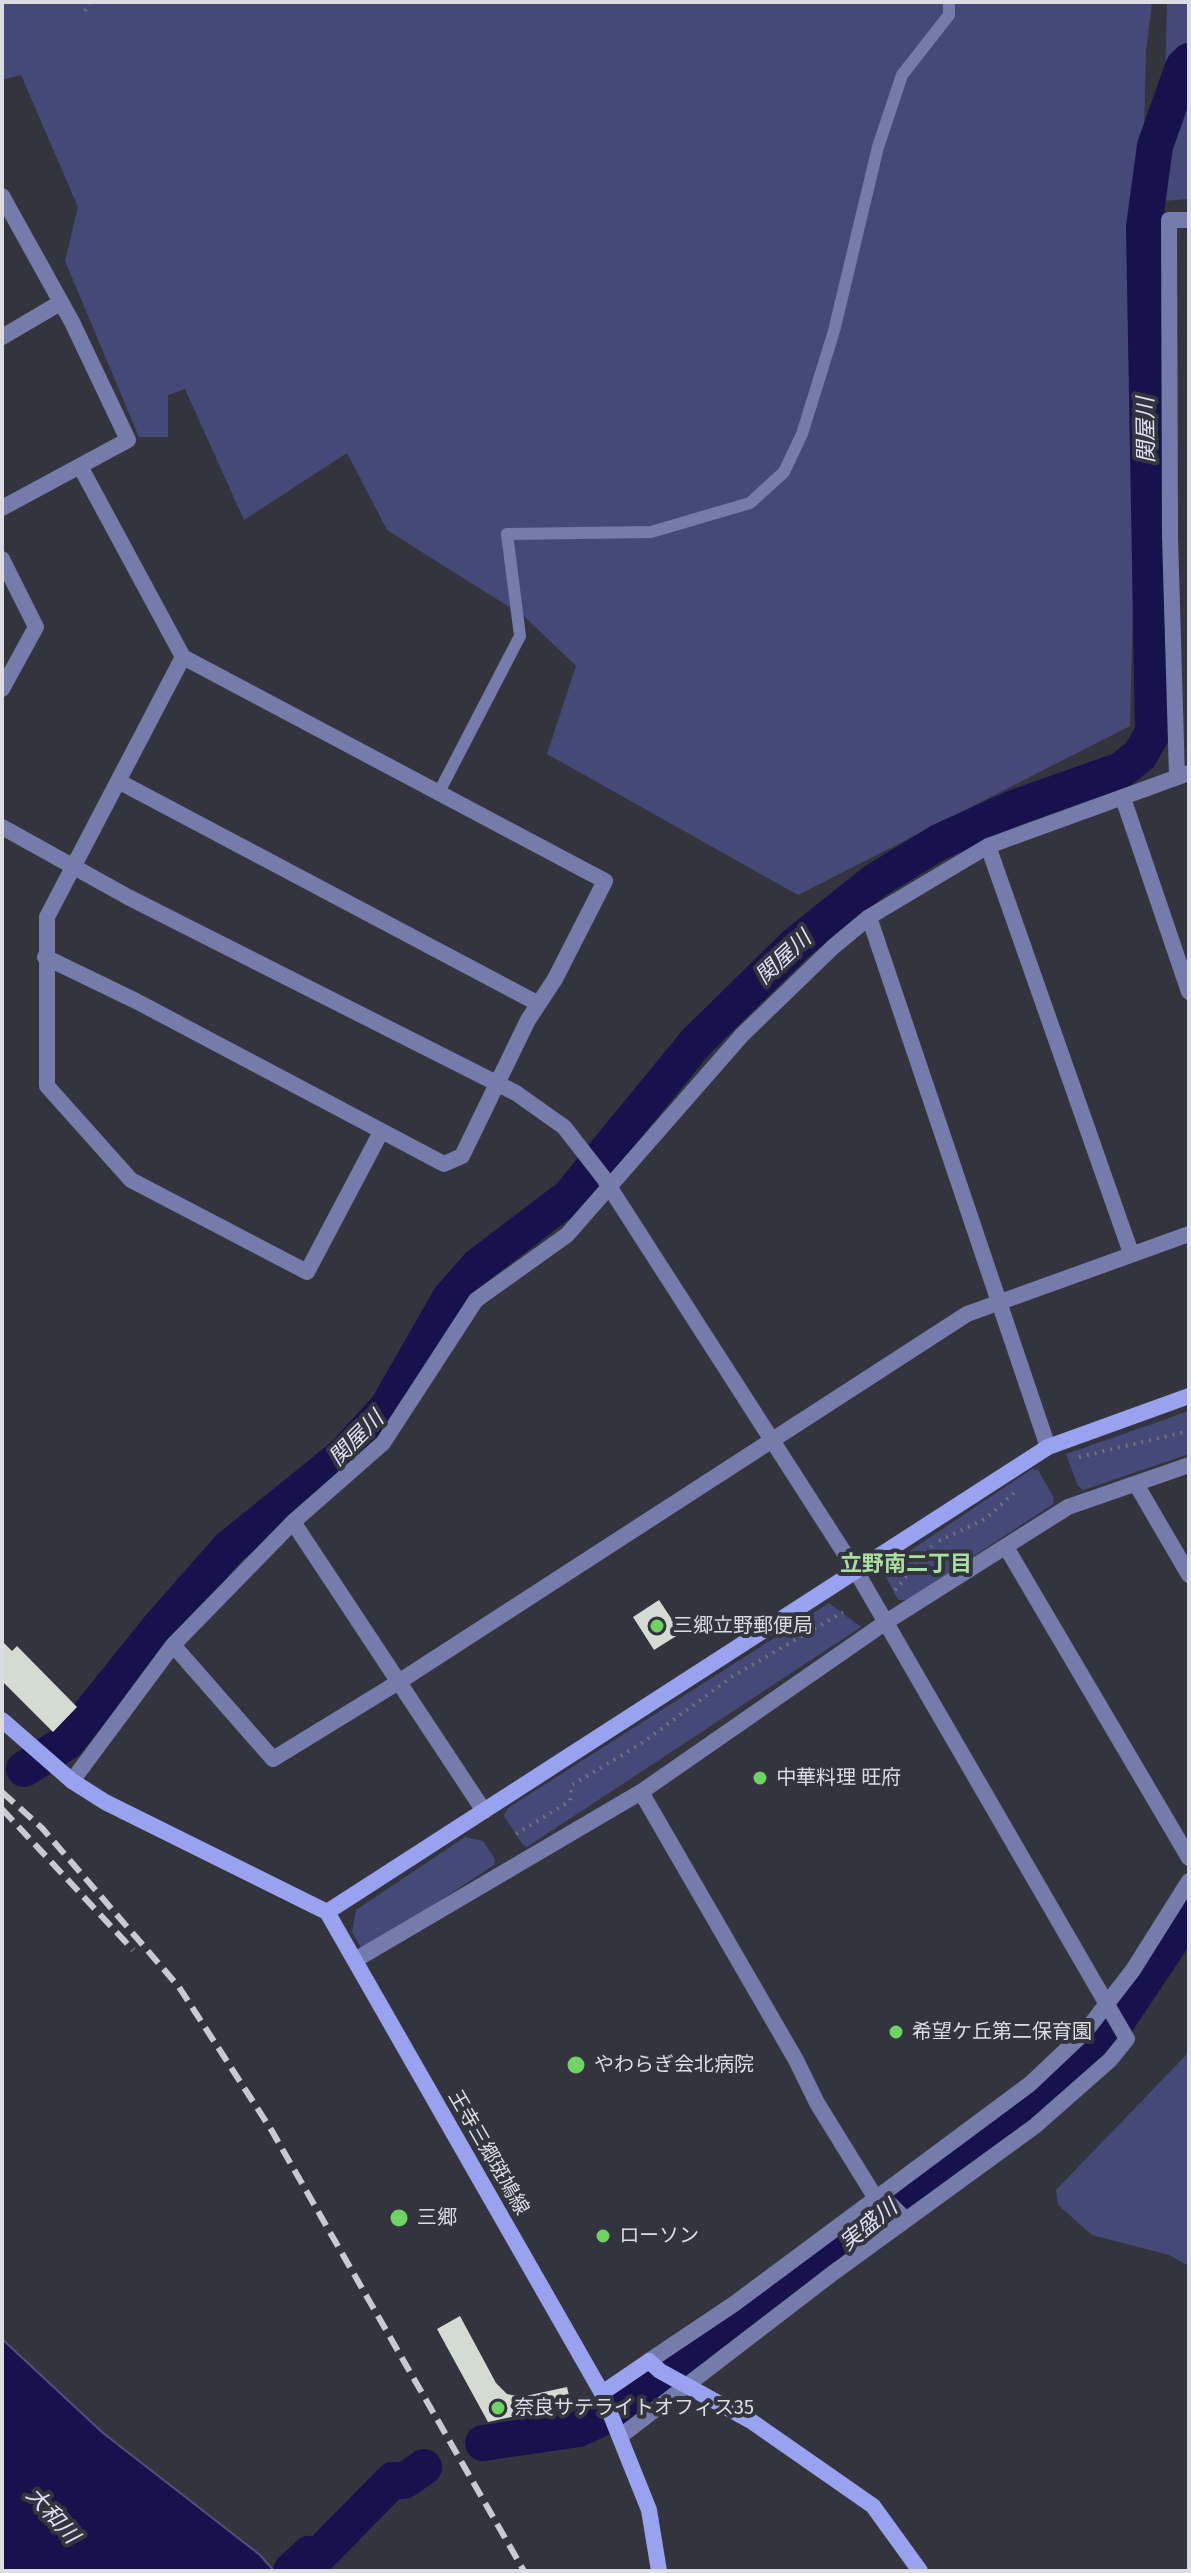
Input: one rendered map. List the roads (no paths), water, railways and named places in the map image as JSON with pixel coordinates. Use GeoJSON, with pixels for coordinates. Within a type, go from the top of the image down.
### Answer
{"type":"FeatureCollection","features":[{"type":"Feature","properties":{"kind":"main road"},"geometry":{"type":"LineString","coordinates":[[2,1720],[72,1781],[105,1802],[327,1912],[1048,1447],[1189,1396]]}},
{"type":"Feature","properties":{"kind":"main road","name":"王寺三郷斑鳩線"},"geometry":{"type":"LineString","coordinates":[[327,1912],[604,2397],[620,2430],[649,2510],[659,2571]]}},
{"type":"Feature","properties":{"kind":"main road"},"geometry":{"type":"LineString","coordinates":[[604,2397],[654,2366],[751,2421],[873,2506],[917,2569]]}},
{"type":"Feature","properties":{"kind":"street"},"geometry":{"type":"LineString","coordinates":[[2,196],[60,303],[128,440],[2,508]]}},
{"type":"Feature","properties":{"kind":"street"},"geometry":{"type":"LineString","coordinates":[[72,1781],[173,1645],[293,1522],[383,1443],[476,1300],[567,1235],[605,1182],[742,1035],[869,917],[988,846],[1183,775],[1170,536],[1169,220],[1189,220]]}},
{"type":"Feature","properties":{"kind":"street"},"geometry":{"type":"LineString","coordinates":[[2,337],[60,303]]}},
{"type":"Feature","properties":{"kind":"street"},"geometry":{"type":"LineString","coordinates":[[45,957],[136,1001],[444,1164],[462,1156],[528,1020],[555,979],[605,881],[183,657],[81,468]]}},
{"type":"Feature","properties":{"kind":"street"},"geometry":{"type":"LineString","coordinates":[[2,559],[36,627],[2,689]]}},
{"type":"Feature","properties":{"kind":"street"},"geometry":{"type":"LineString","coordinates":[[183,657],[47,917],[47,1086],[131,1180],[307,1272],[381,1132]]}},
{"type":"Feature","properties":{"kind":"street"},"geometry":{"type":"LineString","coordinates":[[118,781],[537,1003]]}},
{"type":"Feature","properties":{"kind":"street"},"geometry":{"type":"LineString","coordinates":[[1123,798],[1189,992]]}},
{"type":"Feature","properties":{"kind":"street"},"geometry":{"type":"LineString","coordinates":[[2,827],[73,867],[516,1093],[564,1127],[588,1156],[856,1571],[1127,2039],[1110,2060],[1035,2126],[620,2430]]}},
{"type":"Feature","properties":{"kind":"street"},"geometry":{"type":"LineString","coordinates":[[988,846],[1131,1253]]}},
{"type":"Feature","properties":{"kind":"street"},"geometry":{"type":"LineString","coordinates":[[869,917],[1048,1447]]}},
{"type":"Feature","properties":{"kind":"street"},"geometry":{"type":"LineString","coordinates":[[173,1645],[273,1759],[397,1683],[967,1314],[1189,1234]]}},
{"type":"Feature","properties":{"kind":"street"},"geometry":{"type":"LineString","coordinates":[[355,1960],[641,1792],[886,1622],[1068,1507],[1189,1465]]}},
{"type":"Feature","properties":{"kind":"street"},"geometry":{"type":"LineString","coordinates":[[1136,1484],[1189,1575]]}},
{"type":"Feature","properties":{"kind":"street"},"geometry":{"type":"LineString","coordinates":[[293,1522],[484,1811]]}},
{"type":"Feature","properties":{"kind":"street"},"geometry":{"type":"LineString","coordinates":[[1006,1547],[1189,1858]]}},
{"type":"Feature","properties":{"kind":"street"},"geometry":{"type":"LineString","coordinates":[[641,1792],[796,2060],[817,2103],[881,2199],[906,2220]]}},
{"type":"Feature","properties":{"kind":"street"},"geometry":{"type":"LineString","coordinates":[[654,2366],[734,2304],[881,2199],[1030,2084],[1108,2010],[1189,1881]]}},
{"type":"Feature","properties":{"kind":"lane"},"geometry":{"type":"LineString","coordinates":[[439,792],[520,636],[507,534],[651,532],[750,503],[784,472],[802,434],[834,331],[878,147],[902,75],[949,15],[949,2]]}},
{"type":"Feature","properties":{"kind":"water","name":"大和川"},"geometry":{"type":"Polygon","coordinates":[[[2,2339],[103,2433],[260,2555],[274,2571],[2,2571],[2,2339]]]}},
{"type":"Feature","properties":{"kind":"waterway","name":"関屋川"},"geometry":{"type":"LineString","coordinates":[[24,1769],[67,1742],[157,1630],[229,1548],[344,1455],[387,1408],[450,1298],[478,1266],[570,1196],[697,1041],[796,944],[875,881],[939,842],[1014,808],[1121,770],[1140,755],[1153,732],[1144,227],[1155,146],[1183,67],[1189,61]]}},
{"type":"Feature","properties":{"kind":"waterway","name":"実盛川"},"geometry":{"type":"LineString","coordinates":[[483,2443],[579,2429],[634,2403],[822,2264],[985,2138],[1106,2038],[1189,1914]]}},
{"type":"Feature","properties":{"kind":"waterway","name":"実盛川"},"geometry":{"type":"LineString","coordinates":[[291,2571],[309,2554],[317,2557],[393,2480],[404,2481],[424,2467]]}},
{"type":"Feature","properties":{"kind":"railway"},"geometry":{"type":"LineString","coordinates":[[2,1792],[42,1828],[179,1987],[272,2131],[524,2571]]}},
{"type":"Feature","properties":{"kind":"railway"},"geometry":{"type":"LineString","coordinates":[[2,1809],[133,1950]]}},
{"type":"Feature","properties":{"kind":"place","name":"三郷立野郵便局"},"geometry":{"type":"Point","coordinates":[657,1626]}},
{"type":"Feature","properties":{"kind":"place","name":"中華料理 旺府"},"geometry":{"type":"Point","coordinates":[760,1778]}},
{"type":"Feature","properties":{"kind":"place","name":"希望ケ丘第二保育園"},"geometry":{"type":"Point","coordinates":[896,2032]}},
{"type":"Feature","properties":{"kind":"place","name":"やわらぎ会北病院"},"geometry":{"type":"Point","coordinates":[576,2065]}},
{"type":"Feature","properties":{"kind":"place","name":"三郷"},"geometry":{"type":"Point","coordinates":[399,2218]}},
{"type":"Feature","properties":{"kind":"place","name":"ローソン"},"geometry":{"type":"Point","coordinates":[603,2236]}},
{"type":"Feature","properties":{"kind":"place","name":"奈良サテライトオフィス35"},"geometry":{"type":"Point","coordinates":[498,2408]}},
{"type":"Feature","properties":{"kind":"district","name":"立野南二丁目"},"geometry":{"type":"Point","coordinates":[906,1565]}}]}
